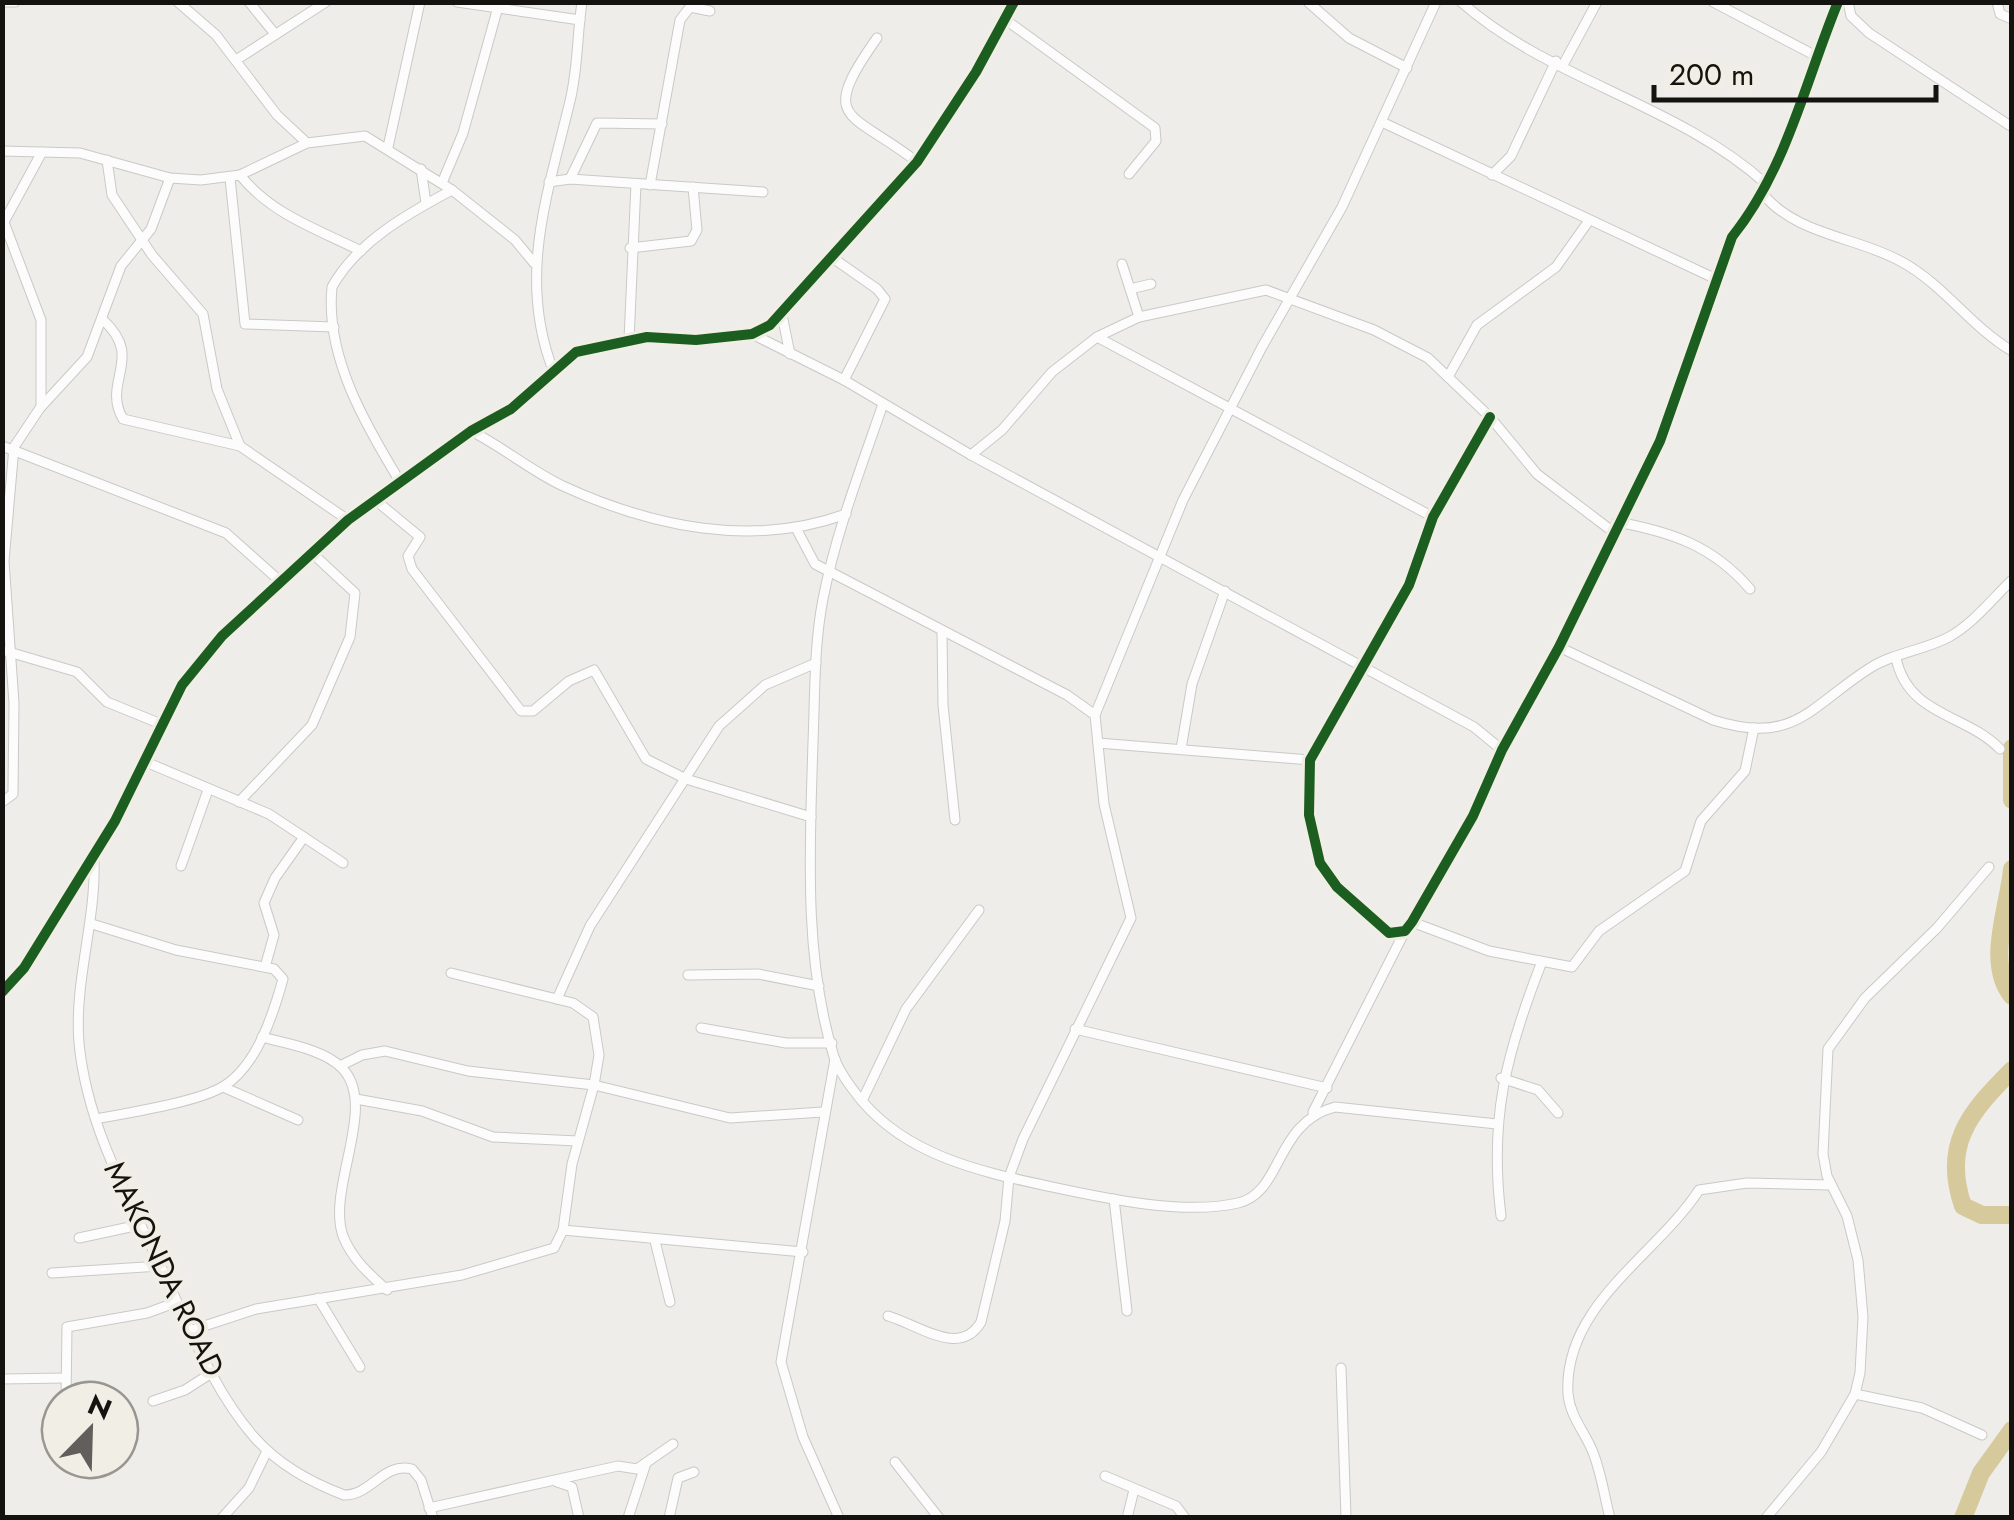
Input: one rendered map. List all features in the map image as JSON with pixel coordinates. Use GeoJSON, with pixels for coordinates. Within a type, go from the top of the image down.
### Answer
{"type":"FeatureCollection","features":[{"type":"Feature","properties":{"kind":"street"},"geometry":{"type":"LineString","coordinates":[[3,2],[15,2]]}},
{"type":"Feature","properties":{"kind":"street"},"geometry":{"type":"LineString","coordinates":[[178,2],[216,35],[277,115],[308,143]]}},
{"type":"Feature","properties":{"kind":"street"},"geometry":{"type":"LineString","coordinates":[[249,2],[275,34]]}},
{"type":"Feature","properties":{"kind":"street"},"geometry":{"type":"LineString","coordinates":[[236,60],[326,2]]}},
{"type":"Feature","properties":{"kind":"street"},"geometry":{"type":"LineString","coordinates":[[388,147],[420,2]]}},
{"type":"Feature","properties":{"kind":"street"},"geometry":{"type":"LineString","coordinates":[[457,2],[580,20]]}},
{"type":"Feature","properties":{"kind":"street"},"geometry":{"type":"LineString","coordinates":[[553,370],[542,335],[534,263],[571,97],[582,2]]}},
{"type":"Feature","properties":{"kind":"street"},"geometry":{"type":"LineString","coordinates":[[2,992],[24,968],[94,858],[182,686],[215,645],[348,520],[399,480],[511,409],[576,352],[628,340],[752,334],[770,325],[917,162],[1014,2]]}},
{"type":"Feature","properties":{"kind":"street"},"geometry":{"type":"LineString","coordinates":[[1308,2],[1348,38],[1407,68]]}},
{"type":"Feature","properties":{"kind":"street"},"geometry":{"type":"LineString","coordinates":[[888,1316],[962,1341],[973,1336],[981,1322],[1002,1234],[1008,1177],[1131,918],[1112,844],[1095,715],[1160,557],[1230,408],[1384,123],[1436,2]]}},
{"type":"Feature","properties":{"kind":"street"},"geometry":{"type":"LineString","coordinates":[[1461,2],[1559,63],[1731,152],[1797,222],[1872,246],[1906,263],[1937,285],[1986,336],[2012,351]]}},
{"type":"Feature","properties":{"kind":"street"},"geometry":{"type":"LineString","coordinates":[[1492,174],[1512,156],[1559,63],[1597,2]]}},
{"type":"Feature","properties":{"kind":"street"},"geometry":{"type":"LineString","coordinates":[[1713,2],[1816,56]]}},
{"type":"Feature","properties":{"kind":"street"},"geometry":{"type":"LineString","coordinates":[[883,404],[828,572],[816,663],[811,817],[819,986],[835,1059],[862,1102],[890,1128],[920,1147],[1008,1177],[1114,1199],[1216,1206],[1242,1203],[1256,1194],[1298,1124],[1313,1112],[1327,1088],[1405,931],[1473,816],[1502,750],[1558,647],[1660,441],[1732,237],[1764,189],[1809,86],[1816,56],[1838,2]]}},
{"type":"Feature","properties":{"kind":"street"},"geometry":{"type":"LineString","coordinates":[[1848,2],[1851,16],[1869,33],[2012,128]]}},
{"type":"Feature","properties":{"kind":"street"},"geometry":{"type":"LineString","coordinates":[[1997,2],[2000,14],[2012,19]]}},
{"type":"Feature","properties":{"kind":"street"},"geometry":{"type":"LineString","coordinates":[[442,183],[467,119],[498,7]]}},
{"type":"Feature","properties":{"kind":"street"},"geometry":{"type":"LineString","coordinates":[[650,184],[684,10],[710,12]]}},
{"type":"Feature","properties":{"kind":"street"},"geometry":{"type":"LineString","coordinates":[[1006,20],[1155,128],[1156,141],[1129,174]]}},
{"type":"Feature","properties":{"kind":"street"},"geometry":{"type":"LineString","coordinates":[[877,38],[852,74],[842,100],[846,112],[858,122],[917,162]]}},
{"type":"Feature","properties":{"kind":"street"},"geometry":{"type":"LineString","coordinates":[[570,179],[597,122],[662,124]]}},
{"type":"Feature","properties":{"kind":"street"},"geometry":{"type":"LineString","coordinates":[[1384,123],[1716,279]]}},
{"type":"Feature","properties":{"kind":"street"},"geometry":{"type":"LineString","coordinates":[[2,151],[106,160],[170,178],[235,176],[308,143],[352,135],[388,147],[452,190],[515,240],[534,263]]}},
{"type":"Feature","properties":{"kind":"street"},"geometry":{"type":"LineString","coordinates":[[40,408],[44,358],[41,320],[4,218],[42,152]]}},
{"type":"Feature","properties":{"kind":"street"},"geometry":{"type":"LineString","coordinates":[[106,160],[112,195],[142,240],[204,314],[216,389],[240,446]]}},
{"type":"Feature","properties":{"kind":"street"},"geometry":{"type":"LineString","coordinates":[[422,170],[426,204]]}},
{"type":"Feature","properties":{"kind":"street"},"geometry":{"type":"LineString","coordinates":[[235,176],[277,210],[361,251]]}},
{"type":"Feature","properties":{"kind":"street"},"geometry":{"type":"LineString","coordinates":[[235,176],[245,324],[334,327]]}},
{"type":"Feature","properties":{"kind":"street"},"geometry":{"type":"LineString","coordinates":[[2,802],[14,794],[4,561],[8,446],[87,357],[120,266],[156,218],[170,178]]}},
{"type":"Feature","properties":{"kind":"street"},"geometry":{"type":"LineString","coordinates":[[549,182],[570,179],[763,192]]}},
{"type":"Feature","properties":{"kind":"street"},"geometry":{"type":"LineString","coordinates":[[628,340],[636,184]]}},
{"type":"Feature","properties":{"kind":"street"},"geometry":{"type":"LineString","coordinates":[[630,248],[691,242],[696,230],[693,187]]}},
{"type":"Feature","properties":{"kind":"street"},"geometry":{"type":"LineString","coordinates":[[399,480],[350,393],[334,327],[332,287],[361,251],[452,190]]}},
{"type":"Feature","properties":{"kind":"street"},"geometry":{"type":"LineString","coordinates":[[1448,377],[1477,325],[1556,266],[1588,222]]}},
{"type":"Feature","properties":{"kind":"street"},"geometry":{"type":"LineString","coordinates":[[830,256],[877,288],[885,299],[844,380]]}},
{"type":"Feature","properties":{"kind":"street"},"geometry":{"type":"LineString","coordinates":[[1122,264],[1139,317]]}},
{"type":"Feature","properties":{"kind":"street"},"geometry":{"type":"LineString","coordinates":[[1130,289],[1150,284]]}},
{"type":"Feature","properties":{"kind":"street"},"geometry":{"type":"LineString","coordinates":[[971,455],[1002,430],[1052,372],[1097,337],[1139,317],[1254,291],[1291,297],[1408,345],[1490,417],[1537,474],[1615,526],[1699,545],[1733,569],[1750,589]]}},
{"type":"Feature","properties":{"kind":"street"},"geometry":{"type":"LineString","coordinates":[[781,310],[790,354]]}},
{"type":"Feature","properties":{"kind":"street"},"geometry":{"type":"LineString","coordinates":[[102,319],[120,337],[124,348],[117,398],[123,419],[240,446],[348,520]]}},
{"type":"Feature","properties":{"kind":"street"},"geometry":{"type":"LineString","coordinates":[[752,334],[844,380],[971,455],[1474,727],[1502,750]]}},
{"type":"Feature","properties":{"kind":"street"},"geometry":{"type":"LineString","coordinates":[[1097,337],[1433,517]]}},
{"type":"Feature","properties":{"kind":"street"},"geometry":{"type":"LineString","coordinates":[[1405,931],[1389,933],[1378,926],[1337,887],[1320,863],[1308,814],[1310,760],[1409,585],[1433,517],[1490,417]]}},
{"type":"Feature","properties":{"kind":"street"},"geometry":{"type":"LineString","coordinates":[[471,431],[562,486],[693,528],[796,530],[846,514]]}},
{"type":"Feature","properties":{"kind":"street"},"geometry":{"type":"LineString","coordinates":[[8,446],[226,532],[280,582]]}},
{"type":"Feature","properties":{"kind":"street"},"geometry":{"type":"LineString","coordinates":[[374,499],[420,538],[408,556],[412,569],[521,711],[533,711],[569,681],[594,670],[600,674],[634,744],[646,759],[686,780],[811,817]]}},
{"type":"Feature","properties":{"kind":"street"},"geometry":{"type":"LineString","coordinates":[[796,530],[807,556],[828,572],[1067,695],[1095,715]]}},
{"type":"Feature","properties":{"kind":"street"},"geometry":{"type":"LineString","coordinates":[[239,802],[312,725],[350,636],[355,593],[312,553]]}},
{"type":"Feature","properties":{"kind":"street"},"geometry":{"type":"LineString","coordinates":[[1558,647],[1712,720],[1754,728],[1802,719],[1873,666],[1950,636],[1974,619],[2012,580]]}},
{"type":"Feature","properties":{"kind":"street"},"geometry":{"type":"LineString","coordinates":[[1181,749],[1192,684],[1225,591]]}},
{"type":"Feature","properties":{"kind":"street"},"geometry":{"type":"LineString","coordinates":[[942,633],[943,705],[955,820]]}},
{"type":"Feature","properties":{"kind":"street"},"geometry":{"type":"LineString","coordinates":[[6,651],[77,672],[107,702],[161,724]]}},
{"type":"Feature","properties":{"kind":"street"},"geometry":{"type":"LineString","coordinates":[[1896,658],[1899,674],[1918,702],[1986,736],[2000,749]]}},
{"type":"Feature","properties":{"kind":"street"},"geometry":{"type":"LineString","coordinates":[[556,999],[590,926],[733,711],[765,685],[816,663]]}},
{"type":"Feature","properties":{"kind":"street"},"geometry":{"type":"LineString","coordinates":[[1412,922],[1488,951],[1572,967],[1599,931],[1685,871],[1701,821],[1745,771],[1754,728]]}},
{"type":"Feature","properties":{"kind":"street"},"geometry":{"type":"LineString","coordinates":[[1098,742],[1310,760]]}},
{"type":"Feature","properties":{"kind":"street"},"geometry":{"type":"LineString","coordinates":[[146,762],[239,802],[343,863]]}},
{"type":"Feature","properties":{"kind":"street"},"geometry":{"type":"LineString","coordinates":[[182,866],[208,790]]}},
{"type":"Feature","properties":{"kind":"street"},"geometry":{"type":"LineString","coordinates":[[265,967],[274,935],[264,902],[275,878],[304,837]]}},
{"type":"Feature","properties":{"kind":"street","name":"MAKONDA ROAD"},"geometry":{"type":"LineString","coordinates":[[94,858],[92,924],[78,1032],[96,1119],[123,1196],[213,1372],[242,1422],[267,1451],[344,1495],[356,1495],[394,1468],[412,1469],[421,1480],[431,1513]]}},
{"type":"Feature","properties":{"kind":"street"},"geometry":{"type":"LineString","coordinates":[[1766,1518],[1821,1452],[1855,1394],[1863,1317],[1858,1260],[1847,1216],[1830,1185],[1822,1130],[1828,1049],[1865,998],[1937,928],[1989,867]]}},
{"type":"Feature","properties":{"kind":"street"},"geometry":{"type":"LineString","coordinates":[[862,1102],[906,1009],[980,910]]}},
{"type":"Feature","properties":{"kind":"street"},"geometry":{"type":"LineString","coordinates":[[92,924],[176,950],[265,967],[284,979],[262,1037],[240,1071],[223,1087],[96,1119]]}},
{"type":"Feature","properties":{"kind":"street"},"geometry":{"type":"LineString","coordinates":[[1500,1216],[1497,1124],[1502,1078],[1541,964]]}},
{"type":"Feature","properties":{"kind":"street"},"geometry":{"type":"LineString","coordinates":[[192,1330],[256,1309],[387,1290],[554,1248],[563,1230],[578,1141],[594,1085],[598,1054],[593,1018],[581,1006],[451,973]]}},
{"type":"Feature","properties":{"kind":"street"},"geometry":{"type":"LineString","coordinates":[[688,974],[758,974],[819,986]]}},
{"type":"Feature","properties":{"kind":"street"},"geometry":{"type":"LineString","coordinates":[[700,1028],[786,1044],[832,1043]]}},
{"type":"Feature","properties":{"kind":"street"},"geometry":{"type":"LineString","coordinates":[[1075,1029],[1327,1088]]}},
{"type":"Feature","properties":{"kind":"street"},"geometry":{"type":"LineString","coordinates":[[262,1037],[340,1066],[356,1099],[341,1231],[351,1254],[387,1290]]}},
{"type":"Feature","properties":{"kind":"street"},"geometry":{"type":"LineString","coordinates":[[340,1066],[362,1055],[385,1051],[468,1071],[594,1085],[730,1118],[823,1112]]}},
{"type":"Feature","properties":{"kind":"street"},"geometry":{"type":"LineString","coordinates":[[835,1059],[781,1362],[803,1437],[839,1518]]}},
{"type":"Feature","properties":{"kind":"street"},"geometry":{"type":"LineString","coordinates":[[1502,1078],[1538,1090],[1558,1114]]}},
{"type":"Feature","properties":{"kind":"street"},"geometry":{"type":"LineString","coordinates":[[223,1087],[298,1120]]}},
{"type":"Feature","properties":{"kind":"street"},"geometry":{"type":"LineString","coordinates":[[356,1099],[422,1110],[493,1136],[578,1141]]}},
{"type":"Feature","properties":{"kind":"street"},"geometry":{"type":"LineString","coordinates":[[1313,1112],[1334,1107],[1497,1124]]}},
{"type":"Feature","properties":{"kind":"street"},"geometry":{"type":"LineString","coordinates":[[1610,1518],[1592,1449],[1572,1414],[1568,1393],[1574,1354],[1594,1311],[1699,1190],[1746,1183],[1830,1185]]}},
{"type":"Feature","properties":{"kind":"street"},"geometry":{"type":"LineString","coordinates":[[1114,1199],[1127,1311]]}},
{"type":"Feature","properties":{"kind":"street"},"geometry":{"type":"LineString","coordinates":[[79,1238],[139,1226]]}},
{"type":"Feature","properties":{"kind":"street"},"geometry":{"type":"LineString","coordinates":[[563,1230],[803,1252]]}},
{"type":"Feature","properties":{"kind":"street"},"geometry":{"type":"LineString","coordinates":[[655,1241],[670,1302]]}},
{"type":"Feature","properties":{"kind":"street"},"geometry":{"type":"LineString","coordinates":[[52,1273],[160,1266]]}},
{"type":"Feature","properties":{"kind":"street"},"geometry":{"type":"LineString","coordinates":[[318,1298],[360,1367]]}},
{"type":"Feature","properties":{"kind":"street"},"geometry":{"type":"LineString","coordinates":[[2,1379],[65,1378],[65,1339],[70,1325],[147,1313],[177,1302]]}},
{"type":"Feature","properties":{"kind":"street"},"geometry":{"type":"LineString","coordinates":[[1342,1368],[1346,1518]]}},
{"type":"Feature","properties":{"kind":"street"},"geometry":{"type":"LineString","coordinates":[[153,1401],[184,1390],[213,1372]]}},
{"type":"Feature","properties":{"kind":"street"},"geometry":{"type":"LineString","coordinates":[[1855,1394],[1922,1408],[1982,1435]]}},
{"type":"Feature","properties":{"kind":"street"},"geometry":{"type":"LineString","coordinates":[[431,1513],[618,1466],[637,1469],[649,1457],[673,1444]]}},
{"type":"Feature","properties":{"kind":"street"},"geometry":{"type":"LineString","coordinates":[[222,1518],[249,1488],[267,1451]]}},
{"type":"Feature","properties":{"kind":"street"},"geometry":{"type":"LineString","coordinates":[[628,1518],[649,1457]]}},
{"type":"Feature","properties":{"kind":"street"},"geometry":{"type":"LineString","coordinates":[[895,1462],[939,1518]]}},
{"type":"Feature","properties":{"kind":"street"},"geometry":{"type":"LineString","coordinates":[[669,1518],[678,1478],[694,1472]]}},
{"type":"Feature","properties":{"kind":"street"},"geometry":{"type":"LineString","coordinates":[[1105,1476],[1176,1506],[1185,1518]]}},
{"type":"Feature","properties":{"kind":"street"},"geometry":{"type":"LineString","coordinates":[[550,1482],[572,1487],[579,1518]]}},
{"type":"Feature","properties":{"kind":"street"},"geometry":{"type":"LineString","coordinates":[[1127,1518],[1134,1490]]}},
{"type":"Feature","properties":{"kind":"waterway"},"geometry":{"type":"LineString","coordinates":[[2012,748],[2012,800]]}},
{"type":"Feature","properties":{"kind":"waterway"},"geometry":{"type":"LineString","coordinates":[[2012,869],[1999,951],[2004,983],[2012,996]]}},
{"type":"Feature","properties":{"kind":"waterway"},"geometry":{"type":"LineString","coordinates":[[2012,1070],[1972,1116],[1958,1148],[1956,1165],[1963,1206],[1982,1215],[2012,1215]]}},
{"type":"Feature","properties":{"kind":"waterway"},"geometry":{"type":"LineString","coordinates":[[1963,1518],[1981,1473],[2012,1430]]}},
{"type":"Feature","properties":{"kind":"cycle path"},"geometry":{"type":"LineString","coordinates":[[2,992],[24,968],[115,821],[182,685],[222,636],[348,520],[471,431],[511,409],[576,352],[647,337],[696,340],[752,334],[770,325],[917,162],[976,72],[1014,2]]}},
{"type":"Feature","properties":{"kind":"cycle path"},"geometry":{"type":"LineString","coordinates":[[1490,417],[1433,517],[1409,585],[1310,760],[1309,815],[1320,863],[1337,887],[1389,933],[1405,931],[1412,922],[1473,816],[1502,750],[1559,647],[1660,441],[1732,237],[1781,153],[1838,2]]}}]}
